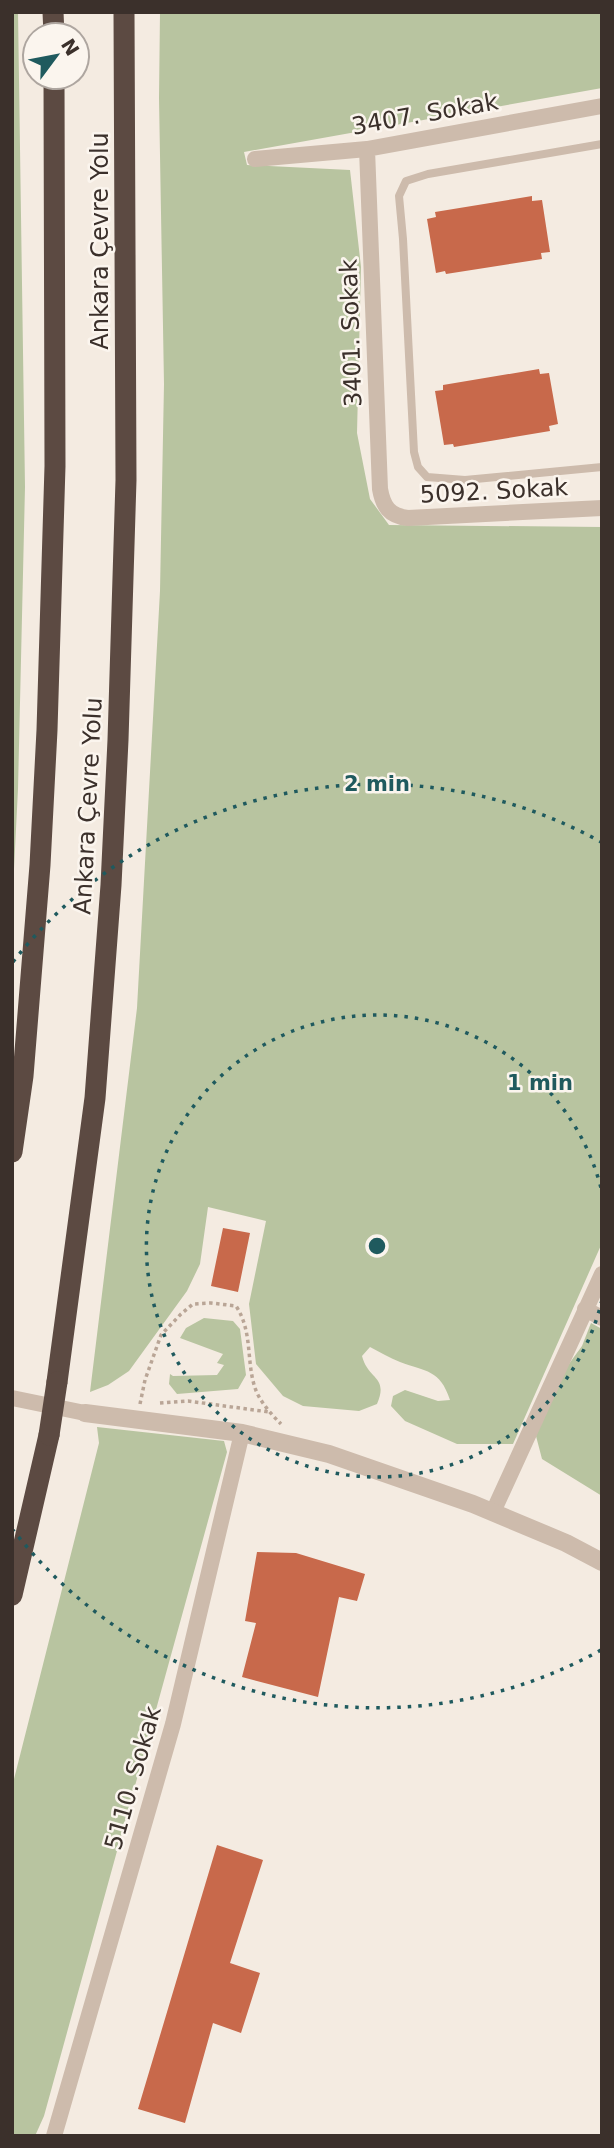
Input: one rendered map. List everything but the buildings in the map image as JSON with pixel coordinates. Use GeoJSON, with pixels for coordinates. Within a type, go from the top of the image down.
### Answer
{"type":"FeatureCollection","features":[{"type":"Feature","properties":{"kind":"highway","name":"Ankara Çevre Yolu"},"geometry":{"type":"LineString","coordinates":[[12,1595],[49,1435],[57,1382],[95,1098],[113,859],[126,480],[124,12]]}},
{"type":"Feature","properties":{"kind":"highway","name":"Ankara Çevre Yolu"},"geometry":{"type":"LineString","coordinates":[[12,1152],[23,1076],[40,865],[47,730],[55,466],[54,91]]}},
{"type":"Feature","properties":{"kind":"street","name":"3407. Sokak"},"geometry":{"type":"LineString","coordinates":[[256,159],[367,149],[602,106]]}},
{"type":"Feature","properties":{"kind":"street","name":"3401. Sokak"},"geometry":{"type":"LineString","coordinates":[[367,149],[380,489],[382,502],[390,512]]}},
{"type":"Feature","properties":{"kind":"street","name":"5092. Sokak"},"geometry":{"type":"LineString","coordinates":[[390,512],[398,517],[408,518],[602,508]]}},
{"type":"Feature","properties":{"kind":"street"},"geometry":{"type":"LineString","coordinates":[[493,1512],[602,1274]]}},
{"type":"Feature","properties":{"kind":"street"},"geometry":{"type":"LineString","coordinates":[[585,1309],[602,1318]]}},
{"type":"Feature","properties":{"kind":"street"},"geometry":{"type":"LineString","coordinates":[[12,1398],[85,1413],[242,1433],[329,1454],[390,1473],[493,1512],[566,1543],[602,1562]]}},
{"type":"Feature","properties":{"kind":"street","name":"5110. Sokak"},"geometry":{"type":"LineString","coordinates":[[60,2134],[173,1724],[242,1433]]}},
{"type":"Feature","properties":{"kind":"lane"},"geometry":{"type":"LineString","coordinates":[[602,144],[428,174],[406,181],[399,197],[414,452],[418,467],[427,477],[465,480],[602,467]]}},
{"type":"Feature","properties":{"kind":"path"},"geometry":{"type":"LineString","coordinates":[[270,1412],[188,1401],[140,1404],[145,1380],[161,1335],[193,1304],[236,1306],[246,1326],[257,1394],[283,1425]]}},
{"type":"Feature","properties":{"kind":"green space"},"geometry":{"type":"Polygon","coordinates":[[[12,12],[18,12],[25,487],[18,789],[12,909],[12,12]]]}},
{"type":"Feature","properties":{"kind":"green space"},"geometry":{"type":"Polygon","coordinates":[[[160,12],[602,12],[602,88],[244,152],[247,165],[350,170],[361,267],[357,433],[370,499],[389,525],[602,527],[602,1243],[513,1444],[457,1444],[405,1421],[391,1406],[393,1396],[405,1390],[438,1401],[450,1400],[446,1390],[442,1382],[431,1373],[370,1347],[362,1356],[381,1388],[377,1404],[359,1411],[303,1406],[283,1396],[256,1364],[249,1304],[266,1221],[208,1207],[200,1264],[187,1291],[129,1371],[108,1385],[90,1392],[137,1008],[160,591],[164,384],[160,12]]]}},
{"type":"Feature","properties":{"kind":"green space"},"geometry":{"type":"Polygon","coordinates":[[[204,1318],[233,1321],[240,1329],[246,1375],[238,1389],[177,1394],[169,1384],[170,1374],[217,1375],[224,1365],[217,1363],[223,1354],[180,1338],[186,1328],[204,1318]]]}},
{"type":"Feature","properties":{"kind":"green space"},"geometry":{"type":"Polygon","coordinates":[[[591,1323],[602,1329],[602,1496],[542,1459],[536,1436],[555,1383],[582,1346],[591,1323]]]}},
{"type":"Feature","properties":{"kind":"green space"},"geometry":{"type":"Polygon","coordinates":[[[97,1427],[224,1441],[227,1452],[44,2116],[35,2136],[12,2136],[12,1787],[99,1443],[97,1427]]]}}]}
